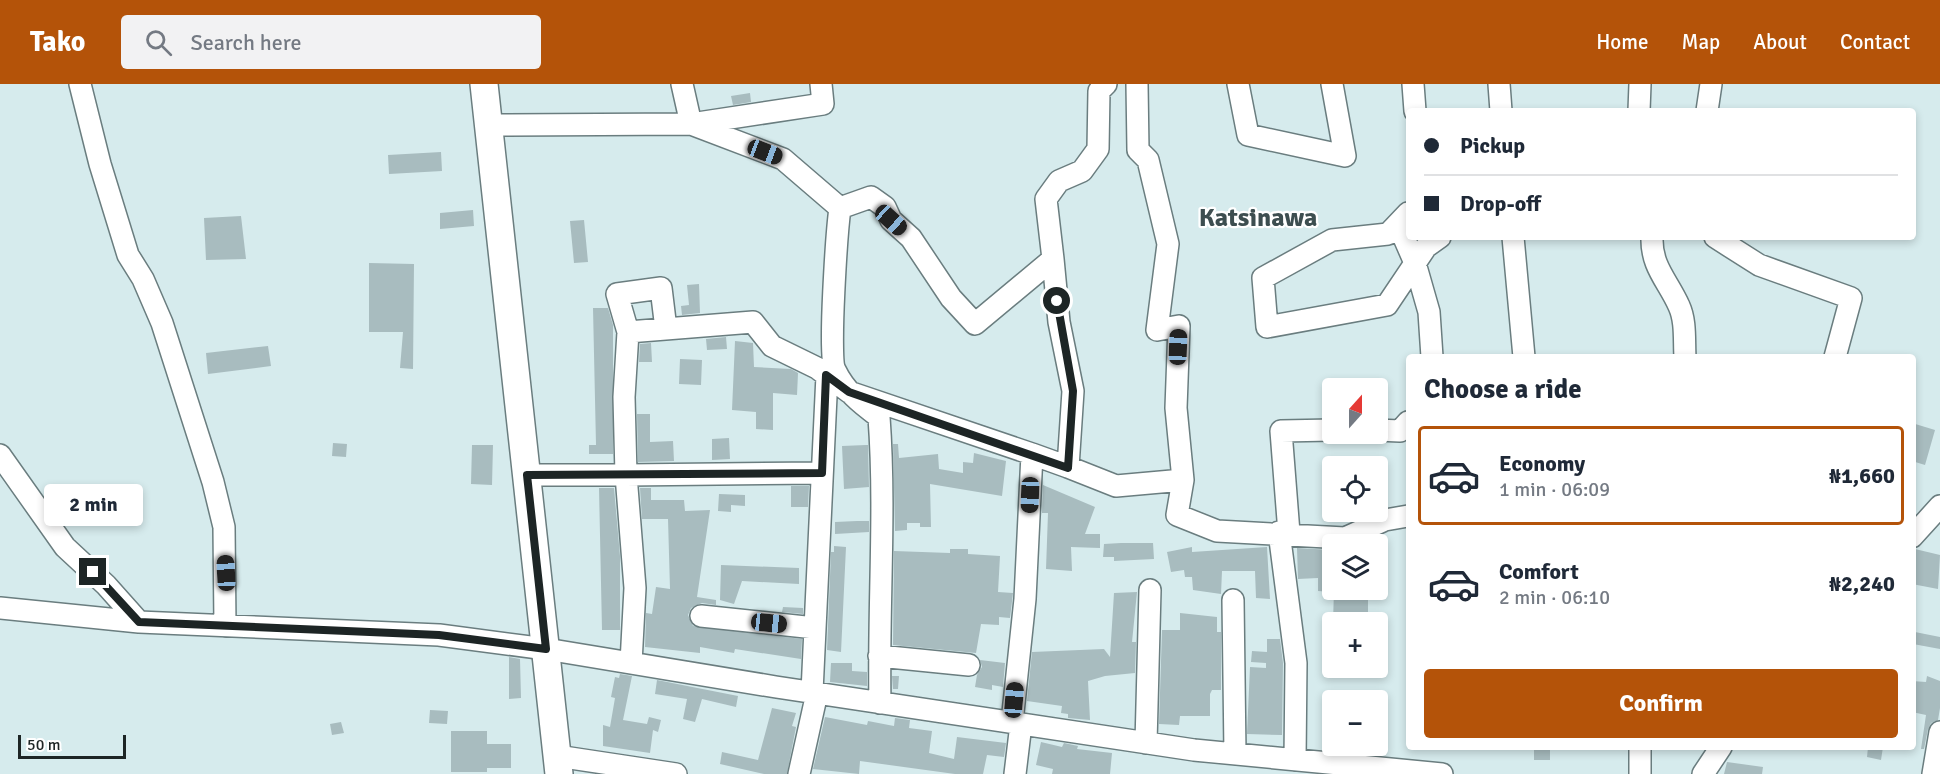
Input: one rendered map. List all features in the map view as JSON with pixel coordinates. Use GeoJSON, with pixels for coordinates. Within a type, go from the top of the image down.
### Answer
{"type":"FeatureCollection","features":[{"type":"Feature","properties":{"kind":"main road"},"geometry":{"type":"LineString","coordinates":[[484,84],[558,765]]}},
{"type":"Feature","properties":{"kind":"street"},"geometry":{"type":"LineString","coordinates":[[80,84],[100,164],[128,255],[143,279],[162,323],[213,482],[224,527],[225,626]]}},
{"type":"Feature","properties":{"kind":"street"},"geometry":{"type":"LineString","coordinates":[[682,84],[691,124]]}},
{"type":"Feature","properties":{"kind":"street"},"geometry":{"type":"LineString","coordinates":[[489,124],[691,124],[823,104],[821,84]]}},
{"type":"Feature","properties":{"kind":"street"},"geometry":{"type":"LineString","coordinates":[[1068,468],[1073,391],[1059,322],[1046,200],[1059,181],[1082,171],[1098,149],[1099,91],[1106,84]]}},
{"type":"Feature","properties":{"kind":"street"},"geometry":{"type":"LineString","coordinates":[[1137,84],[1138,150],[1148,160],[1168,244],[1157,330],[1179,327],[1176,408],[1183,480],[1177,515],[1217,531],[1345,538],[1385,520],[1406,516]]}},
{"type":"Feature","properties":{"kind":"street"},"geometry":{"type":"LineString","coordinates":[[1238,84],[1248,135],[1345,156],[1332,84]]}},
{"type":"Feature","properties":{"kind":"street"},"geometry":{"type":"LineString","coordinates":[[1413,84],[1415,108]]}},
{"type":"Feature","properties":{"kind":"street"},"geometry":{"type":"LineString","coordinates":[[1499,84],[1501,108]]}},
{"type":"Feature","properties":{"kind":"street"},"geometry":{"type":"LineString","coordinates":[[1639,108],[1640,84]]}},
{"type":"Feature","properties":{"kind":"street"},"geometry":{"type":"LineString","coordinates":[[1707,108],[1711,84]]}},
{"type":"Feature","properties":{"kind":"street"},"geometry":{"type":"LineString","coordinates":[[691,124],[783,159],[840,208]]}},
{"type":"Feature","properties":{"kind":"street"},"geometry":{"type":"LineString","coordinates":[[840,208],[871,197],[885,207],[891,220],[911,238],[951,298],[975,324],[1053,259]]}},
{"type":"Feature","properties":{"kind":"street"},"geometry":{"type":"LineString","coordinates":[[840,208],[835,241],[833,368],[849,392],[1032,454],[1116,486],[1183,480]]}},
{"type":"Feature","properties":{"kind":"street"},"geometry":{"type":"LineString","coordinates":[[1405,220],[1388,234],[1332,240],[1263,278],[1267,327],[1387,305],[1426,247],[1436,240]]}},
{"type":"Feature","properties":{"kind":"street"},"geometry":{"type":"LineString","coordinates":[[1410,240],[1429,312],[1432,354]]}},
{"type":"Feature","properties":{"kind":"street"},"geometry":{"type":"LineString","coordinates":[[1513,240],[1524,354]]}},
{"type":"Feature","properties":{"kind":"street"},"geometry":{"type":"LineString","coordinates":[[1653,240],[1659,275],[1679,305],[1683,320],[1685,354]]}},
{"type":"Feature","properties":{"kind":"street"},"geometry":{"type":"LineString","coordinates":[[1719,240],[1759,265],[1851,298],[1836,354]]}},
{"type":"Feature","properties":{"kind":"street"},"geometry":{"type":"LineString","coordinates":[[631,663],[635,588],[626,475],[624,397],[628,332],[617,294],[661,288],[666,329]]}},
{"type":"Feature","properties":{"kind":"street"},"geometry":{"type":"LineString","coordinates":[[628,332],[753,322],[772,346],[817,368],[879,417],[883,500],[880,703]]}},
{"type":"Feature","properties":{"kind":"street"},"geometry":{"type":"LineString","coordinates":[[799,774],[815,693],[815,628],[826,375]]}},
{"type":"Feature","properties":{"kind":"street"},"geometry":{"type":"LineString","coordinates":[[1388,430],[1400,431],[1406,424]]}},
{"type":"Feature","properties":{"kind":"street"},"geometry":{"type":"LineString","coordinates":[[1295,759],[1296,663],[1284,533],[1281,431],[1322,430]]}},
{"type":"Feature","properties":{"kind":"street"},"geometry":{"type":"LineString","coordinates":[[1015,774],[1032,454]]}},
{"type":"Feature","properties":{"kind":"street"},"geometry":{"type":"LineString","coordinates":[[0,455],[65,547],[106,585],[139,622]]}},
{"type":"Feature","properties":{"kind":"street"},"geometry":{"type":"LineString","coordinates":[[527,475],[822,473]]}},
{"type":"Feature","properties":{"kind":"street"},"geometry":{"type":"LineString","coordinates":[[1916,533],[1940,506]]}},
{"type":"Feature","properties":{"kind":"street"},"geometry":{"type":"LineString","coordinates":[[1146,743],[1150,591]]}},
{"type":"Feature","properties":{"kind":"street"},"geometry":{"type":"LineString","coordinates":[[1233,600],[1236,754]]}},
{"type":"Feature","properties":{"kind":"street"},"geometry":{"type":"LineString","coordinates":[[0,608],[139,622],[439,635],[546,649],[815,693],[1146,743],[1442,774]]}},
{"type":"Feature","properties":{"kind":"street"},"geometry":{"type":"LineString","coordinates":[[701,616],[815,628]]}},
{"type":"Feature","properties":{"kind":"street"},"geometry":{"type":"LineString","coordinates":[[879,656],[969,665]]}},
{"type":"Feature","properties":{"kind":"street"},"geometry":{"type":"LineString","coordinates":[[1933,774],[1940,732]]}},
{"type":"Feature","properties":{"kind":"street"},"geometry":{"type":"LineString","coordinates":[[1640,750],[1640,774]]}},
{"type":"Feature","properties":{"kind":"street"},"geometry":{"type":"LineString","coordinates":[[1703,774],[1719,750]]}},
{"type":"Feature","properties":{"kind":"street"},"geometry":{"type":"LineString","coordinates":[[558,765],[676,774]]}},
{"type":"Feature","properties":{"kind":"building"},"geometry":{"type":"Polygon","coordinates":[[[750,93],[751,102],[733,105],[731,96],[750,93]]]}},
{"type":"Feature","properties":{"kind":"building"},"geometry":{"type":"Polygon","coordinates":[[[441,152],[442,171],[389,174],[388,155],[441,152]]]}},
{"type":"Feature","properties":{"kind":"building"},"geometry":{"type":"Polygon","coordinates":[[[473,210],[474,226],[440,229],[440,213],[473,210]]]}},
{"type":"Feature","properties":{"kind":"building"},"geometry":{"type":"Polygon","coordinates":[[[241,216],[246,259],[206,260],[204,218],[241,216]]]}},
{"type":"Feature","properties":{"kind":"building"},"geometry":{"type":"Polygon","coordinates":[[[584,220],[588,262],[574,263],[570,221],[584,220]]]}},
{"type":"Feature","properties":{"kind":"building"},"geometry":{"type":"Polygon","coordinates":[[[369,263],[414,264],[413,369],[400,368],[403,332],[369,332],[369,263]]]}},
{"type":"Feature","properties":{"kind":"building"},"geometry":{"type":"Polygon","coordinates":[[[699,284],[700,313],[682,315],[681,306],[689,305],[687,285],[699,284]]]}},
{"type":"Feature","properties":{"kind":"building"},"geometry":{"type":"Polygon","coordinates":[[[593,308],[608,308],[613,325],[613,454],[589,454],[589,445],[596,445],[593,308]]]}},
{"type":"Feature","properties":{"kind":"building"},"geometry":{"type":"Polygon","coordinates":[[[726,337],[727,349],[707,350],[706,339],[726,337]]]}},
{"type":"Feature","properties":{"kind":"building"},"geometry":{"type":"Polygon","coordinates":[[[735,341],[753,343],[754,367],[791,369],[798,373],[797,395],[773,393],[773,430],[756,429],[756,412],[732,410],[735,341]]]}},
{"type":"Feature","properties":{"kind":"building"},"geometry":{"type":"Polygon","coordinates":[[[651,343],[652,362],[639,362],[640,344],[651,343]]]}},
{"type":"Feature","properties":{"kind":"building"},"geometry":{"type":"Polygon","coordinates":[[[268,346],[271,366],[208,374],[206,353],[268,346]]]}},
{"type":"Feature","properties":{"kind":"building"},"geometry":{"type":"Polygon","coordinates":[[[680,359],[702,360],[701,385],[679,384],[680,359]]]}},
{"type":"Feature","properties":{"kind":"building"},"geometry":{"type":"Polygon","coordinates":[[[637,414],[650,414],[650,442],[673,441],[674,461],[638,462],[637,414]]]}},
{"type":"Feature","properties":{"kind":"building"},"geometry":{"type":"Polygon","coordinates":[[[1916,424],[1935,430],[1925,465],[1916,462],[1916,424]]]}},
{"type":"Feature","properties":{"kind":"building"},"geometry":{"type":"Polygon","coordinates":[[[729,438],[730,459],[712,460],[712,439],[729,438]]]}},
{"type":"Feature","properties":{"kind":"building"},"geometry":{"type":"Polygon","coordinates":[[[333,443],[347,444],[346,457],[332,456],[333,443]]]}},
{"type":"Feature","properties":{"kind":"building"},"geometry":{"type":"Polygon","coordinates":[[[893,444],[898,444],[899,458],[938,454],[939,469],[963,473],[963,462],[973,463],[974,453],[1006,461],[1002,496],[930,484],[931,527],[920,527],[920,523],[907,523],[907,530],[895,531],[893,444]]]}},
{"type":"Feature","properties":{"kind":"building"},"geometry":{"type":"Polygon","coordinates":[[[472,445],[493,445],[492,485],[471,484],[472,445]]]}},
{"type":"Feature","properties":{"kind":"building"},"geometry":{"type":"Polygon","coordinates":[[[868,445],[869,487],[844,489],[842,446],[868,445]]]}},
{"type":"Feature","properties":{"kind":"building"},"geometry":{"type":"Polygon","coordinates":[[[1043,485],[1095,507],[1085,534],[1100,534],[1100,548],[1071,547],[1072,571],[1046,569],[1048,513],[1042,513],[1043,485]]]}},
{"type":"Feature","properties":{"kind":"building"},"geometry":{"type":"Polygon","coordinates":[[[791,486],[809,486],[808,507],[791,507],[791,486]]]}},
{"type":"Feature","properties":{"kind":"building"},"geometry":{"type":"Polygon","coordinates":[[[599,488],[614,488],[620,556],[620,630],[602,630],[599,488]]]}},
{"type":"Feature","properties":{"kind":"building"},"geometry":{"type":"Polygon","coordinates":[[[640,488],[651,488],[651,500],[684,500],[685,511],[710,510],[697,597],[716,600],[716,605],[702,603],[691,608],[688,615],[693,626],[802,639],[801,659],[735,649],[734,653],[700,647],[700,653],[645,647],[646,613],[652,614],[656,587],[670,589],[668,519],[642,519],[640,488]]]}},
{"type":"Feature","properties":{"kind":"building"},"geometry":{"type":"Polygon","coordinates":[[[719,494],[745,495],[745,506],[731,505],[731,512],[718,511],[719,494]]]}},
{"type":"Feature","properties":{"kind":"building"},"geometry":{"type":"Polygon","coordinates":[[[869,521],[869,532],[835,534],[835,522],[869,521]]]}},
{"type":"Feature","properties":{"kind":"building"},"geometry":{"type":"Polygon","coordinates":[[[1153,543],[1154,559],[1114,561],[1114,557],[1103,557],[1104,544],[1153,543]]]}},
{"type":"Feature","properties":{"kind":"building"},"geometry":{"type":"Polygon","coordinates":[[[834,546],[846,547],[841,652],[827,650],[831,552],[834,552],[834,546]]]}},
{"type":"Feature","properties":{"kind":"building"},"geometry":{"type":"Polygon","coordinates":[[[1192,547],[1192,552],[1267,547],[1270,599],[1256,598],[1255,571],[1222,571],[1221,594],[1193,590],[1192,577],[1185,577],[1184,570],[1171,572],[1167,552],[1192,547]]]}},
{"type":"Feature","properties":{"kind":"building"},"geometry":{"type":"Polygon","coordinates":[[[1297,548],[1322,549],[1322,591],[1318,591],[1318,578],[1298,579],[1297,548]]]}},
{"type":"Feature","properties":{"kind":"building"},"geometry":{"type":"Polygon","coordinates":[[[950,549],[968,549],[968,554],[1000,556],[998,592],[1013,593],[1010,618],[999,617],[999,625],[981,624],[976,653],[893,645],[894,551],[950,553],[950,549]]]}},
{"type":"Feature","properties":{"kind":"building"},"geometry":{"type":"Polygon","coordinates":[[[1916,549],[1940,555],[1938,589],[1916,585],[1916,549]]]}},
{"type":"Feature","properties":{"kind":"building"},"geometry":{"type":"Polygon","coordinates":[[[721,565],[799,568],[799,584],[742,581],[734,604],[720,600],[721,565]]]}},
{"type":"Feature","properties":{"kind":"building"},"geometry":{"type":"Polygon","coordinates":[[[1137,592],[1132,642],[1136,642],[1135,673],[1105,676],[1088,681],[1090,720],[1068,718],[1068,714],[1061,713],[1062,706],[1027,701],[1032,652],[1104,649],[1110,657],[1114,593],[1137,592]]]}},
{"type":"Feature","properties":{"kind":"building"},"geometry":{"type":"Polygon","coordinates":[[[1334,600],[1368,600],[1368,612],[1333,612],[1334,600]]]}},
{"type":"Feature","properties":{"kind":"building"},"geometry":{"type":"Polygon","coordinates":[[[783,607],[803,608],[803,614],[782,612],[783,607]]]}},
{"type":"Feature","properties":{"kind":"building"},"geometry":{"type":"Polygon","coordinates":[[[1180,613],[1217,617],[1217,632],[1221,632],[1221,690],[1212,690],[1210,694],[1210,716],[1180,716],[1179,725],[1159,724],[1162,630],[1180,630],[1180,613]]]}},
{"type":"Feature","properties":{"kind":"building"},"geometry":{"type":"Polygon","coordinates":[[[1916,632],[1940,637],[1940,649],[1916,645],[1916,632]]]}},
{"type":"Feature","properties":{"kind":"building"},"geometry":{"type":"Polygon","coordinates":[[[1267,639],[1280,639],[1283,663],[1282,735],[1247,734],[1250,667],[1266,668],[1266,663],[1251,662],[1252,651],[1267,652],[1267,639]]]}},
{"type":"Feature","properties":{"kind":"building"},"geometry":{"type":"Polygon","coordinates":[[[509,657],[520,659],[521,698],[509,699],[509,657]]]}},
{"type":"Feature","properties":{"kind":"building"},"geometry":{"type":"Polygon","coordinates":[[[980,660],[1005,663],[1003,687],[992,685],[992,690],[975,687],[977,675],[982,667],[980,660]]]}},
{"type":"Feature","properties":{"kind":"building"},"geometry":{"type":"Polygon","coordinates":[[[831,663],[852,663],[852,671],[867,672],[867,686],[830,682],[831,663]]]}},
{"type":"Feature","properties":{"kind":"building"},"geometry":{"type":"Polygon","coordinates":[[[620,674],[632,676],[623,720],[647,724],[649,717],[661,720],[658,732],[653,730],[650,753],[603,746],[603,725],[610,727],[615,698],[611,697],[615,677],[619,678],[620,674]]]}},
{"type":"Feature","properties":{"kind":"building"},"geometry":{"type":"Polygon","coordinates":[[[892,676],[899,676],[898,689],[893,689],[892,676]]]}},
{"type":"Feature","properties":{"kind":"building"},"geometry":{"type":"Polygon","coordinates":[[[1927,676],[1940,681],[1940,708],[1938,720],[1931,723],[1924,749],[1921,749],[1926,715],[1916,713],[1916,681],[1926,682],[1927,676]]]}},
{"type":"Feature","properties":{"kind":"building"},"geometry":{"type":"Polygon","coordinates":[[[657,680],[738,696],[736,707],[702,699],[695,722],[683,719],[687,699],[655,694],[657,680]]]}},
{"type":"Feature","properties":{"kind":"building"},"geometry":{"type":"Polygon","coordinates":[[[772,708],[796,713],[792,726],[796,727],[787,774],[764,774],[720,764],[722,752],[758,760],[772,708]]]}},
{"type":"Feature","properties":{"kind":"building"},"geometry":{"type":"Polygon","coordinates":[[[430,710],[448,711],[447,724],[429,723],[430,710]]]}},
{"type":"Feature","properties":{"kind":"building"},"geometry":{"type":"Polygon","coordinates":[[[825,717],[867,725],[868,721],[894,726],[895,718],[910,720],[909,728],[932,731],[929,753],[954,759],[957,737],[1006,743],[1004,757],[987,755],[983,774],[955,774],[860,761],[859,774],[813,769],[825,717]]]}},
{"type":"Feature","properties":{"kind":"building"},"geometry":{"type":"Polygon","coordinates":[[[341,722],[344,733],[332,735],[330,724],[341,722]]]}},
{"type":"Feature","properties":{"kind":"building"},"geometry":{"type":"Polygon","coordinates":[[[451,731],[487,731],[487,744],[511,744],[511,768],[487,768],[487,772],[451,772],[451,731]]]}},
{"type":"Feature","properties":{"kind":"building"},"geometry":{"type":"Polygon","coordinates":[[[1041,742],[1062,747],[1064,743],[1078,746],[1077,749],[1112,753],[1110,774],[1052,774],[1053,769],[1036,765],[1041,742]]]}},
{"type":"Feature","properties":{"kind":"building"},"geometry":{"type":"Polygon","coordinates":[[[1534,750],[1550,750],[1550,760],[1534,760],[1534,750]]]}},
{"type":"Feature","properties":{"kind":"building"},"geometry":{"type":"Polygon","coordinates":[[[1868,750],[1883,750],[1881,760],[1867,757],[1868,750]]]}},
{"type":"Feature","properties":{"kind":"building"},"geometry":{"type":"Polygon","coordinates":[[[1727,762],[1763,767],[1762,774],[1724,774],[1727,762]]]}},
{"type":"Feature","properties":{"kind":"district","name":"Katsinawa"},"geometry":{"type":"Point","coordinates":[1258,218]}},
{"type":"Feature","properties":{"kind":"route"},"geometry":{"type":"LineString","coordinates":[[93,572],[139,622],[439,635],[546,649],[527,475],[822,473],[826,375],[849,392],[1068,468],[1068,427],[1073,391],[1057,301]]}}]}
